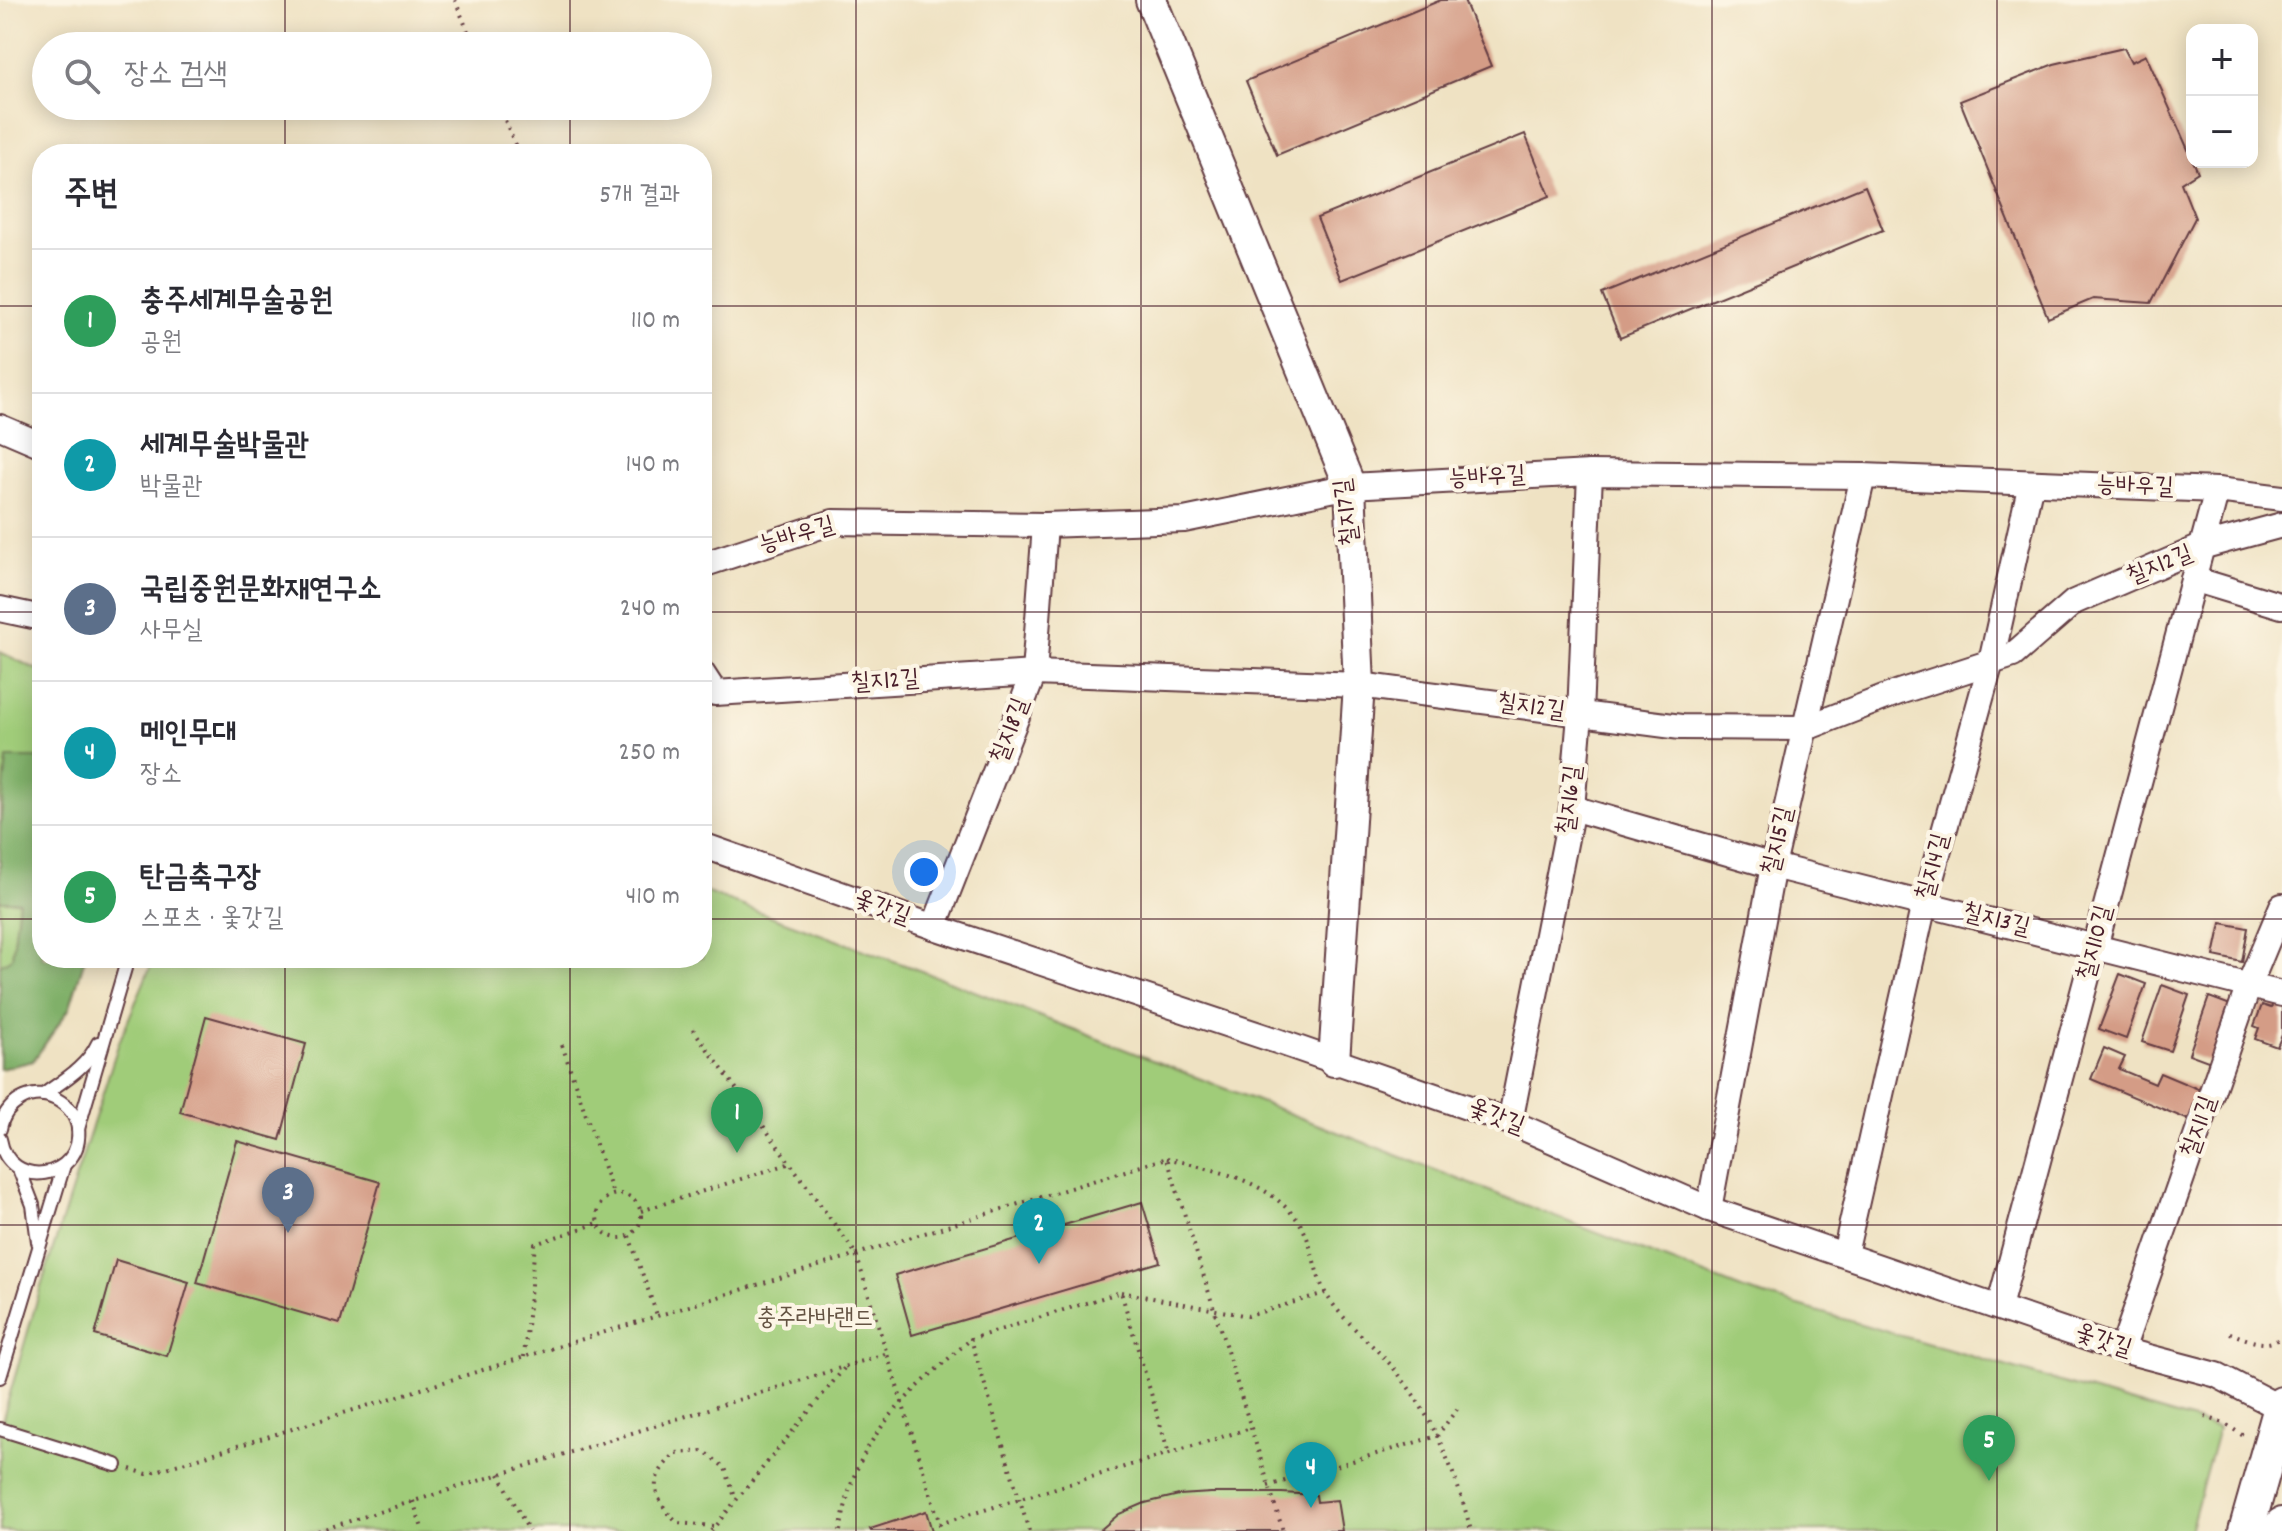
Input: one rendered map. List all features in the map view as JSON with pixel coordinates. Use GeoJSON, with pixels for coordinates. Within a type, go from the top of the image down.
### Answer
{"type":"FeatureCollection","features":[{"type":"Feature","properties":{"kind":"main road"},"geometry":{"type":"LineString","coordinates":[[2246,1531],[2282,1407]]}},
{"type":"Feature","properties":{"kind":"main road"},"geometry":{"type":"LineString","coordinates":[[2280,1531],[2282,1525]]}},
{"type":"Feature","properties":{"kind":"street","name":"칠지7길"},"geometry":{"type":"LineString","coordinates":[[1151,0],[1350,486],[1359,685],[1334,1061]]}},
{"type":"Feature","properties":{"kind":"street"},"geometry":{"type":"LineString","coordinates":[[0,427],[32,441]]}},
{"type":"Feature","properties":{"kind":"street","name":"능바우길"},"geometry":{"type":"LineString","coordinates":[[712,562],[833,522],[1045,525],[1184,520],[1350,486],[1590,473],[1863,476],[2217,490],[2282,498]]}},
{"type":"Feature","properties":{"kind":"street","name":"칠지6길"},"geometry":{"type":"LineString","coordinates":[[1510,1122],[1572,808],[1580,715],[1590,473]]}},
{"type":"Feature","properties":{"kind":"street","name":"칠지5길"},"geometry":{"type":"LineString","coordinates":[[1709,1209],[1773,866],[1863,476]]}},
{"type":"Feature","properties":{"kind":"street","name":"칠지4길"},"geometry":{"type":"LineString","coordinates":[[1845,1254],[1924,904],[1991,662],[2031,483]]}},
{"type":"Feature","properties":{"kind":"street"},"geometry":{"type":"LineString","coordinates":[[2201,547],[2217,490]]}},
{"type":"Feature","properties":{"kind":"street","name":"칠지8길"},"geometry":{"type":"LineString","coordinates":[[934,927],[1034,673],[1045,525]]}},
{"type":"Feature","properties":{"kind":"street"},"geometry":{"type":"LineString","coordinates":[[2201,547],[2282,525]]}},
{"type":"Feature","properties":{"kind":"street","name":"칠지2길"},"geometry":{"type":"LineString","coordinates":[[712,688],[715,693],[1034,673],[1359,685],[1681,727],[1806,728],[1899,692],[2013,655],[2074,602],[2201,547]]}},
{"type":"Feature","properties":{"kind":"street","name":"칠지2길"},"geometry":{"type":"LineString","coordinates":[[2201,547],[2193,579],[2282,606]]}},
{"type":"Feature","properties":{"kind":"street","name":"칠지10길"},"geometry":{"type":"LineString","coordinates":[[1999,1307],[2193,579]]}},
{"type":"Feature","properties":{"kind":"street"},"geometry":{"type":"LineString","coordinates":[[0,609],[32,616]]}},
{"type":"Feature","properties":{"kind":"street","name":"칠지3길"},"geometry":{"type":"LineString","coordinates":[[1572,808],[1773,866],[2282,994]]}},
{"type":"Feature","properties":{"kind":"street","name":"옻갓길"},"geometry":{"type":"LineString","coordinates":[[712,849],[1510,1122],[1709,1209],[2122,1350],[2217,1375],[2282,1407]]}},
{"type":"Feature","properties":{"kind":"street","name":"칠지1길"},"geometry":{"type":"LineString","coordinates":[[2122,1350],[2249,985],[2282,906]]}},
{"type":"Feature","properties":{"kind":"lane"},"geometry":{"type":"LineString","coordinates":[[0,1377],[64,1165],[76,1149],[78,1129],[125,968]]}},
{"type":"Feature","properties":{"kind":"lane"},"geometry":{"type":"LineString","coordinates":[[43,1095],[80,1068],[93,1054],[111,1015]]}},
{"type":"Feature","properties":{"kind":"lane"},"geometry":{"type":"LineString","coordinates":[[0,1105],[30,1096],[43,1095],[57,1099],[69,1108],[78,1129]]}},
{"type":"Feature","properties":{"kind":"lane"},"geometry":{"type":"LineString","coordinates":[[0,1129],[5,1115],[19,1100]]}},
{"type":"Feature","properties":{"kind":"lane"},"geometry":{"type":"LineString","coordinates":[[0,1142],[6,1155],[19,1169],[37,1222],[38,1253]]}},
{"type":"Feature","properties":{"kind":"lane"},"geometry":{"type":"LineString","coordinates":[[19,1169],[42,1174],[64,1165]]}},
{"type":"Feature","properties":{"kind":"lane"},"geometry":{"type":"LineString","coordinates":[[0,1429],[116,1465]]}},
{"type":"Feature","properties":{"kind":"path"},"geometry":{"type":"LineString","coordinates":[[455,0],[468,32]]}},
{"type":"Feature","properties":{"kind":"path"},"geometry":{"type":"LineString","coordinates":[[505,120],[515,144]]}},
{"type":"Feature","properties":{"kind":"path"},"geometry":{"type":"LineString","coordinates":[[693,1029],[856,1254],[942,1531]]}},
{"type":"Feature","properties":{"kind":"path"},"geometry":{"type":"LineString","coordinates":[[562,1045],[613,1194]]}},
{"type":"Feature","properties":{"kind":"path"},"geometry":{"type":"LineString","coordinates":[[1167,1158],[1283,1531]]}},
{"type":"Feature","properties":{"kind":"path"},"geometry":{"type":"LineString","coordinates":[[116,1465],[147,1474],[1167,1158],[1221,1172],[1258,1188],[1279,1201],[1301,1225],[1325,1293],[1402,1378],[1437,1436],[1457,1480],[1471,1531]]}},
{"type":"Feature","properties":{"kind":"path"},"geometry":{"type":"LineString","coordinates":[[641,1211],[788,1163]]}},
{"type":"Feature","properties":{"kind":"path"},"geometry":{"type":"LineString","coordinates":[[613,1194],[634,1198],[641,1211],[640,1226],[622,1238],[608,1235],[598,1223],[601,1202],[613,1194]]}},
{"type":"Feature","properties":{"kind":"path"},"geometry":{"type":"LineString","coordinates":[[524,1357],[535,1244],[598,1223]]}},
{"type":"Feature","properties":{"kind":"path"},"geometry":{"type":"LineString","coordinates":[[629,1236],[657,1315]]}},
{"type":"Feature","properties":{"kind":"path"},"geometry":{"type":"LineString","coordinates":[[840,1531],[850,1486],[875,1434],[900,1402],[971,1339],[1121,1292],[1248,1316],[1325,1293]]}},
{"type":"Feature","properties":{"kind":"path"},"geometry":{"type":"LineString","coordinates":[[1121,1292],[1169,1454]]}},
{"type":"Feature","properties":{"kind":"path"},"geometry":{"type":"LineString","coordinates":[[2230,1333],[2265,1343],[2282,1337]]}},
{"type":"Feature","properties":{"kind":"path"},"geometry":{"type":"LineString","coordinates":[[971,1339],[1029,1531]]}},
{"type":"Feature","properties":{"kind":"path"},"geometry":{"type":"LineString","coordinates":[[318,1531],[885,1354]]}},
{"type":"Feature","properties":{"kind":"path"},"geometry":{"type":"LineString","coordinates":[[736,1500],[725,1468],[704,1451],[676,1453],[658,1470],[656,1487],[659,1503],[677,1523],[713,1529],[846,1366]]}},
{"type":"Feature","properties":{"kind":"path"},"geometry":{"type":"LineString","coordinates":[[1268,1486],[1437,1436],[1460,1405]]}},
{"type":"Feature","properties":{"kind":"path"},"geometry":{"type":"LineString","coordinates":[[939,1524],[1251,1428]]}},
{"type":"Feature","properties":{"kind":"path"},"geometry":{"type":"LineString","coordinates":[[499,1474],[529,1531]]}},
{"type":"Feature","properties":{"kind":"path"},"geometry":{"type":"LineString","coordinates":[[413,1501],[423,1531]]}},
{"type":"Feature","properties":{"kind":"green space"},"geometry":{"type":"Polygon","coordinates":[[[0,652],[32,667],[32,968],[82,968],[69,1009],[33,1061],[0,1069],[0,652]]]}},
{"type":"Feature","properties":{"kind":"green space"},"geometry":{"type":"Polygon","coordinates":[[[7,758],[32,758],[32,968],[82,968],[69,1009],[33,1061],[0,1069],[0,965],[12,958],[19,901],[0,901],[0,829],[7,758]]]}},
{"type":"Feature","properties":{"kind":"green space","name":"충주라바랜드"},"geometry":{"type":"Polygon","coordinates":[[[712,895],[946,980],[1744,1290],[2218,1428],[2190,1531],[0,1531],[0,1428],[39,1293],[119,1042],[150,968],[712,968],[712,895]]]}},
{"type":"Feature","properties":{"kind":"building"},"geometry":{"type":"Polygon","coordinates":[[[1441,0],[1464,0],[1491,66],[1277,155],[1246,81],[1441,0]]]}},
{"type":"Feature","properties":{"kind":"building"},"geometry":{"type":"Polygon","coordinates":[[[2124,48],[2131,62],[2146,55],[2186,145],[2186,168],[2196,168],[2198,172],[2181,183],[2195,218],[2151,303],[2093,299],[2048,318],[1960,101],[2054,64],[2124,48]]]}},
{"type":"Feature","properties":{"kind":"building"},"geometry":{"type":"Polygon","coordinates":[[[1525,134],[1550,196],[1342,280],[1317,218],[1525,134]]]}},
{"type":"Feature","properties":{"kind":"building"},"geometry":{"type":"Polygon","coordinates":[[[1865,186],[1883,230],[1620,338],[1602,294],[1865,186]]]}},
{"type":"Feature","properties":{"kind":"building"},"geometry":{"type":"Polygon","coordinates":[[[2221,923],[2248,928],[2242,962],[2214,956],[2221,923]]]}},
{"type":"Feature","properties":{"kind":"building"},"geometry":{"type":"Polygon","coordinates":[[[2120,974],[2146,984],[2126,1039],[2099,1029],[2120,974]]]}},
{"type":"Feature","properties":{"kind":"building"},"geometry":{"type":"Polygon","coordinates":[[[2162,985],[2189,995],[2170,1051],[2142,1042],[2162,985]]]}},
{"type":"Feature","properties":{"kind":"building"},"geometry":{"type":"Polygon","coordinates":[[[2209,997],[2236,1007],[2216,1064],[2189,1054],[2209,997]]]}},
{"type":"Feature","properties":{"kind":"building"},"geometry":{"type":"Polygon","coordinates":[[[2275,999],[2282,1001],[2282,1035],[2277,1047],[2255,1039],[2259,1028],[2254,1026],[2262,1005],[2271,1008],[2275,999]]]}},
{"type":"Feature","properties":{"kind":"building"},"geometry":{"type":"Polygon","coordinates":[[[206,1016],[306,1044],[280,1140],[180,1112],[206,1016]]]}},
{"type":"Feature","properties":{"kind":"building"},"geometry":{"type":"Polygon","coordinates":[[[2104,1048],[2125,1057],[2119,1069],[2155,1084],[2160,1073],[2203,1091],[2191,1121],[2091,1079],[2104,1048]]]}},
{"type":"Feature","properties":{"kind":"building"},"geometry":{"type":"Polygon","coordinates":[[[237,1141],[380,1182],[340,1324],[197,1283],[237,1141]]]}},
{"type":"Feature","properties":{"kind":"building"},"geometry":{"type":"Polygon","coordinates":[[[1142,1202],[1160,1262],[912,1335],[895,1275],[1142,1202]]]}},
{"type":"Feature","properties":{"kind":"building"},"geometry":{"type":"Polygon","coordinates":[[[116,1260],[189,1282],[167,1356],[95,1335],[116,1260]]]}},
{"type":"Feature","properties":{"kind":"building"},"geometry":{"type":"Polygon","coordinates":[[[1282,1493],[1316,1495],[1317,1502],[1337,1500],[1342,1531],[1099,1531],[1119,1514],[1145,1503],[1179,1495],[1282,1493]]]}},
{"type":"Feature","properties":{"kind":"building"},"geometry":{"type":"Polygon","coordinates":[[[926,1511],[932,1531],[870,1529],[926,1511]]]}},
{"type":"Feature","properties":{"kind":"place","name":"충주세계무술공원"},"geometry":{"type":"Point","coordinates":[737,1153]}},
{"type":"Feature","properties":{"kind":"place","name":"국립중원문화재연구소"},"geometry":{"type":"Point","coordinates":[288,1233]}},
{"type":"Feature","properties":{"kind":"place","name":"세계무술박물관"},"geometry":{"type":"Point","coordinates":[1039,1264]}},
{"type":"Feature","properties":{"kind":"place","name":"탄금축구장"},"geometry":{"type":"Point","coordinates":[1989,1481]}},
{"type":"Feature","properties":{"kind":"place","name":"메인무대"},"geometry":{"type":"Point","coordinates":[1311,1508]}}]}
